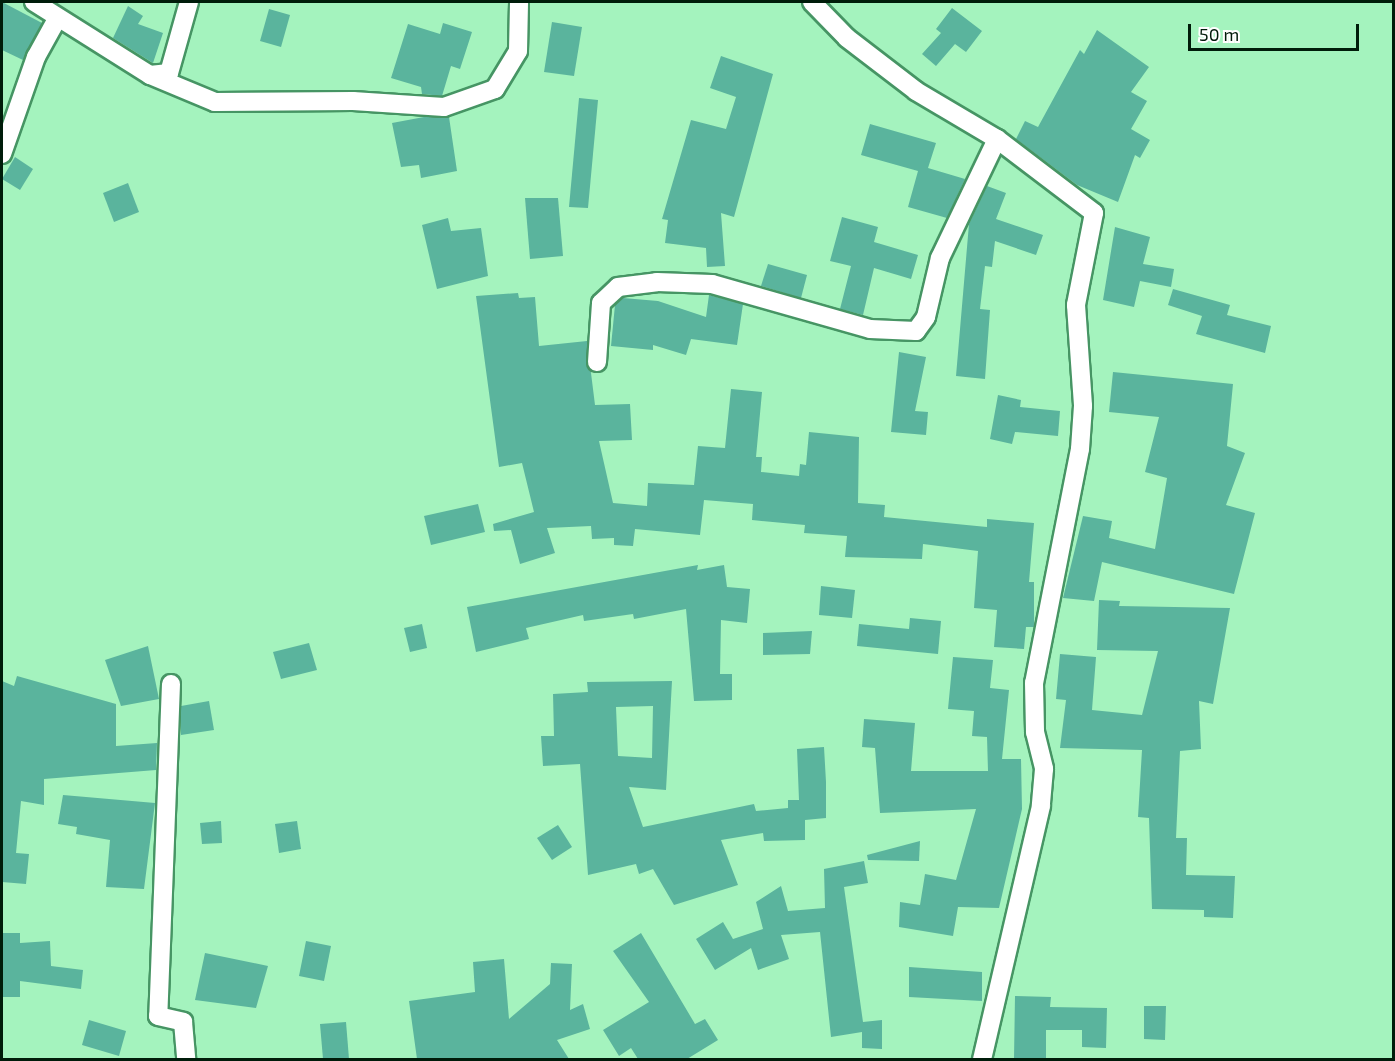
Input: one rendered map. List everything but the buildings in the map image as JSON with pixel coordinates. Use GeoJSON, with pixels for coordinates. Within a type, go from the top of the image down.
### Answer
{"type":"FeatureCollection","features":[{"type":"Feature","properties":{"kind":"street"},"geometry":{"type":"LineString","coordinates":[[34,2],[57,19],[150,75],[215,102],[353,101],[444,107],[495,89],[518,51],[519,2]]}},
{"type":"Feature","properties":{"kind":"street"},"geometry":{"type":"LineString","coordinates":[[150,75],[169,73],[189,2]]}},
{"type":"Feature","properties":{"kind":"street"},"geometry":{"type":"LineString","coordinates":[[812,2],[847,38],[907,84],[997,139],[1094,213],[1094,230],[1076,305],[1083,406],[1080,449],[1034,683],[1035,732],[1044,769],[1041,806],[982,1059]]}},
{"type":"Feature","properties":{"kind":"street"},"geometry":{"type":"LineString","coordinates":[[2,154],[36,57],[57,19]]}},
{"type":"Feature","properties":{"kind":"street"},"geometry":{"type":"LineString","coordinates":[[597,362],[601,303],[618,287],[657,282],[712,284],[870,329],[916,332],[926,317],[940,258],[997,139]]}},
{"type":"Feature","properties":{"kind":"street"},"geometry":{"type":"LineString","coordinates":[[171,684],[158,1016],[183,1022],[186,1059]]}}]}
